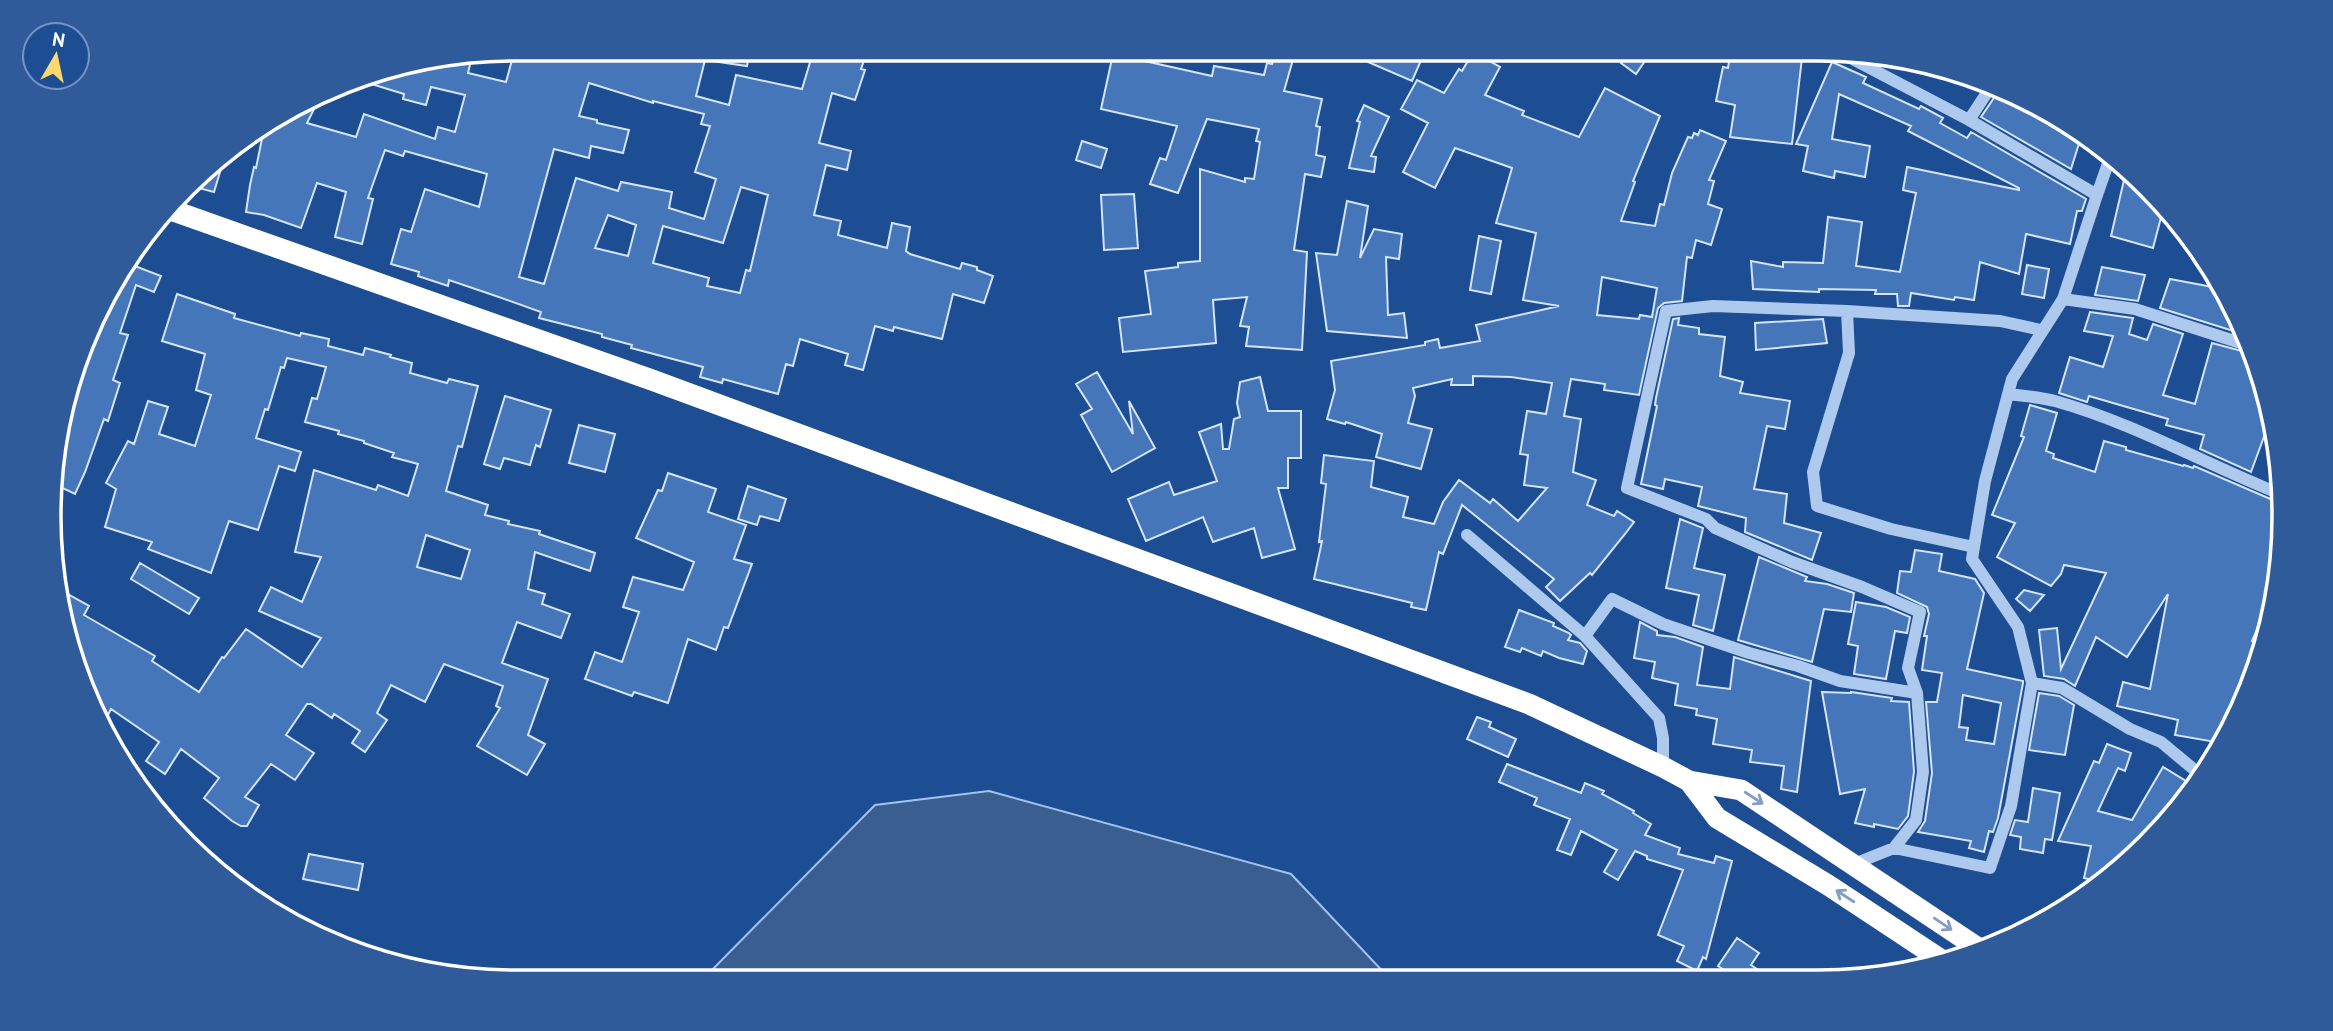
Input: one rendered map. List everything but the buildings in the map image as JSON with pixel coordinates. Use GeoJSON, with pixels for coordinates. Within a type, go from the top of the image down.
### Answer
{"type":"FeatureCollection","features":[{"type":"Feature","properties":{"kind":"highway"},"geometry":{"type":"LineString","coordinates":[[177,212],[665,384],[1516,699],[1663,766],[1689,781],[1741,790],[1971,943]]}},
{"type":"Feature","properties":{"kind":"highway"},"geometry":{"type":"LineString","coordinates":[[1689,781],[1717,818],[1828,885],[1933,954]]}},
{"type":"Feature","properties":{"kind":"street"},"geometry":{"type":"LineString","coordinates":[[1861,63],[1969,120],[2097,195]]}},
{"type":"Feature","properties":{"kind":"street"},"geometry":{"type":"LineString","coordinates":[[1969,120],[1986,94]]}},
{"type":"Feature","properties":{"kind":"street"},"geometry":{"type":"LineString","coordinates":[[1894,848],[1990,868],[2011,806],[2032,683],[2018,627],[1972,559],[1985,481],[2012,379],[2063,299],[2107,166]]}},
{"type":"Feature","properties":{"kind":"street"},"geometry":{"type":"LineString","coordinates":[[2063,299],[2134,309],[2237,342]]}},
{"type":"Feature","properties":{"kind":"street"},"geometry":{"type":"LineString","coordinates":[[1854,864],[1894,848],[1916,820],[1923,772],[1917,693],[1908,667],[1920,612],[1862,587],[1792,562],[1715,528],[1706,519],[1627,488],[1666,311],[1713,306],[1847,311],[2000,321],[2041,330]]}},
{"type":"Feature","properties":{"kind":"street"},"geometry":{"type":"LineString","coordinates":[[1847,311],[1849,352],[1814,472],[1817,506],[1891,529],[1974,547]]}},
{"type":"Feature","properties":{"kind":"street"},"geometry":{"type":"LineString","coordinates":[[2008,394],[2053,400],[2109,419],[2271,490]]}},
{"type":"Feature","properties":{"kind":"street"},"geometry":{"type":"LineString","coordinates":[[1467,535],[1585,636],[1659,719],[1663,738],[1663,766]]}},
{"type":"Feature","properties":{"kind":"street"},"geometry":{"type":"LineString","coordinates":[[1585,636],[1612,599],[1663,624],[1749,653],[1840,681],[1917,693]]}},
{"type":"Feature","properties":{"kind":"street"},"geometry":{"type":"LineString","coordinates":[[2032,683],[2062,688],[2130,729],[2161,742],[2194,769]]}},
{"type":"Feature","properties":{"kind":"water"},"geometry":{"type":"Polygon","coordinates":[[[989,791],[1291,874],[1382,970],[712,970],[875,805],[989,791]]]}}]}
